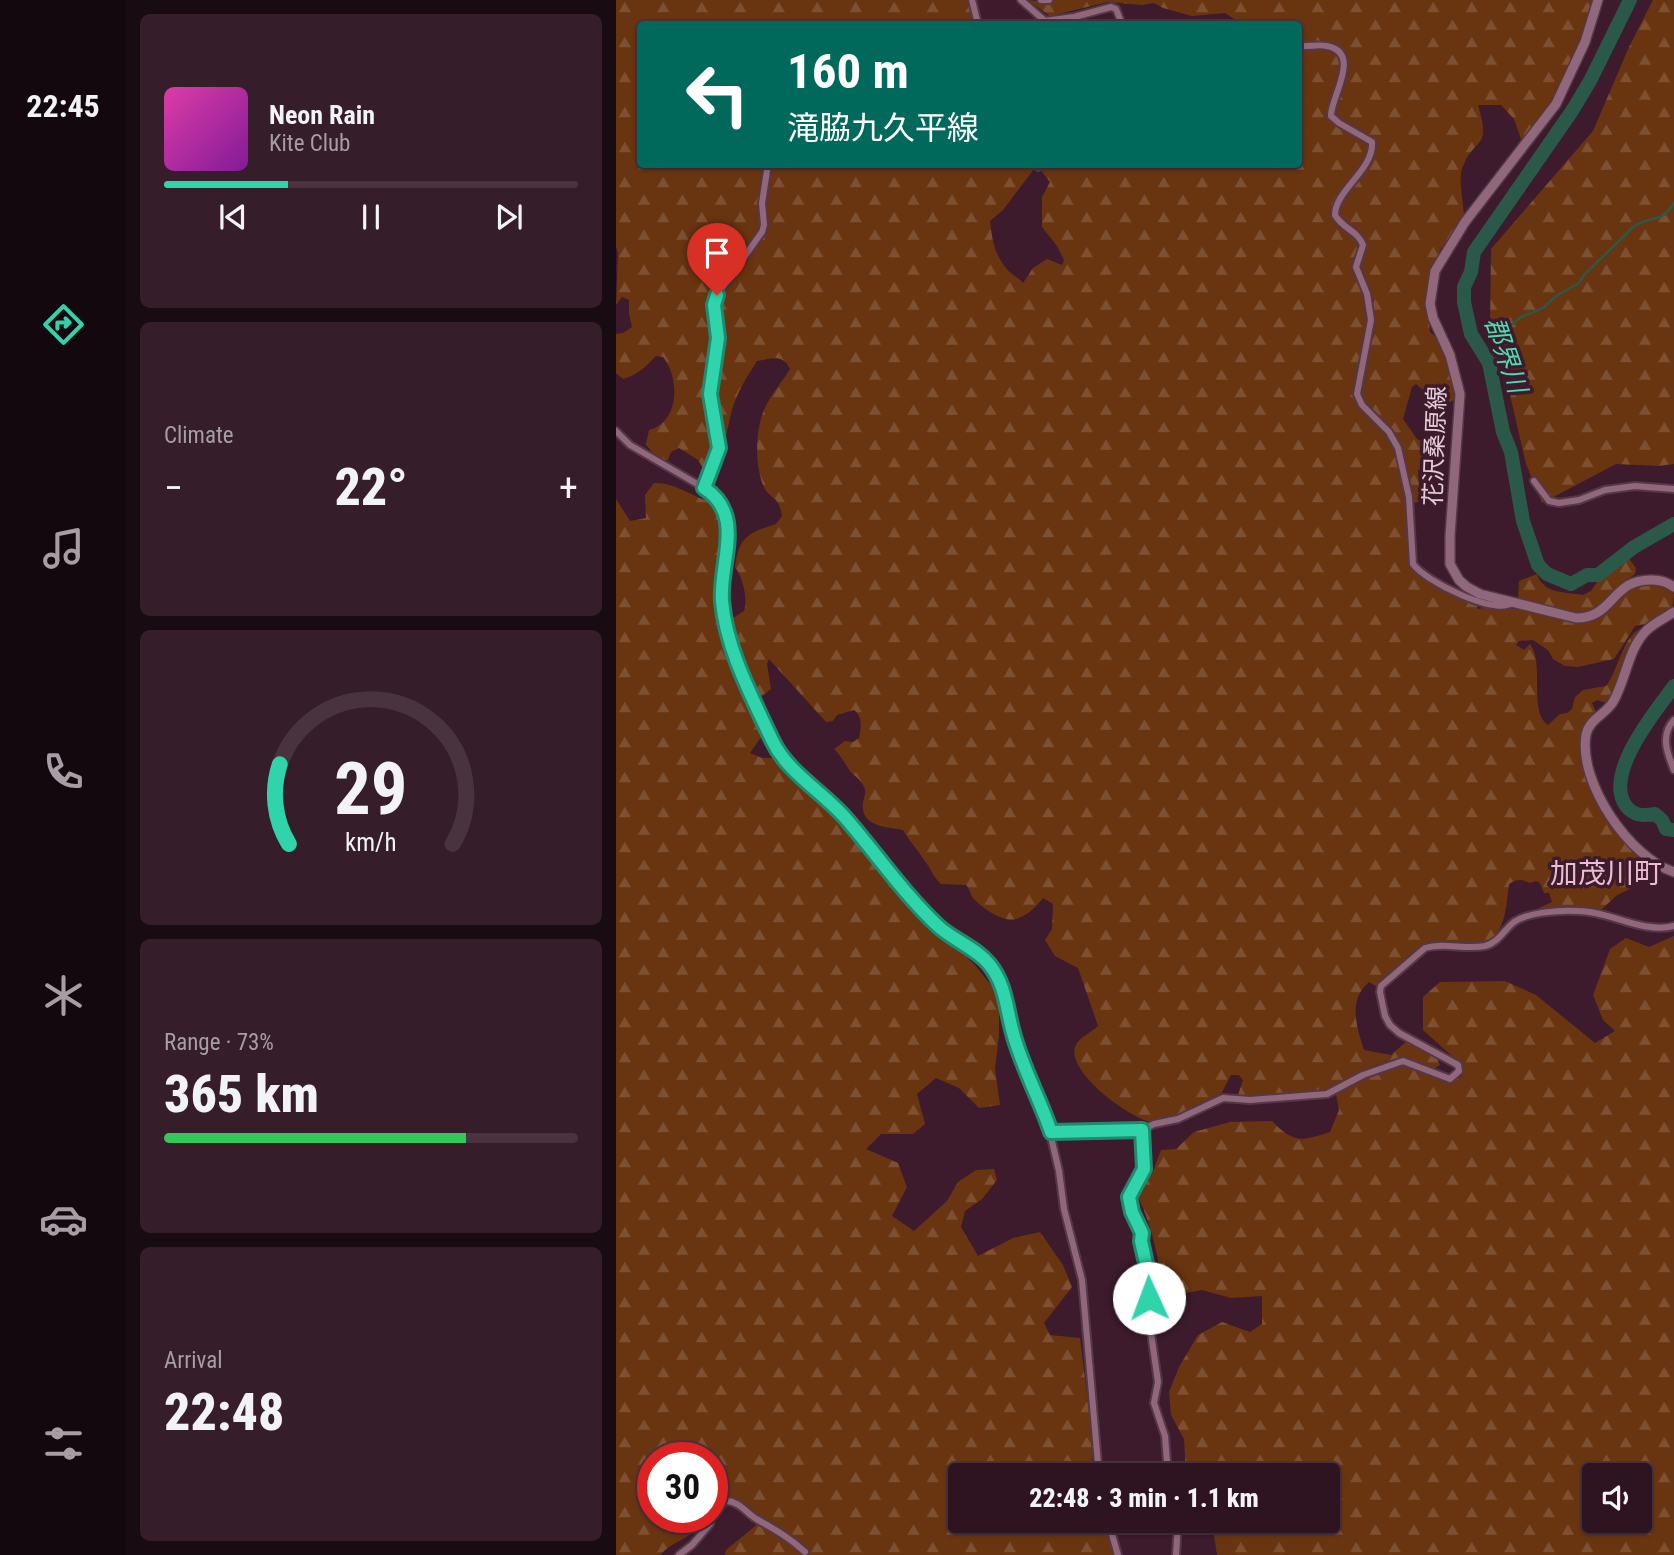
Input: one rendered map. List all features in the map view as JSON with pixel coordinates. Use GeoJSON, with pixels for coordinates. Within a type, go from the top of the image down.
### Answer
{"type":"FeatureCollection","features":[{"type":"Feature","properties":{"kind":"main road","name":"花沢桑原線"},"geometry":{"type":"LineString","coordinates":[[1598,0],[1585,42],[1556,104],[1465,222],[1435,271],[1431,290],[1433,318],[1450,355],[1460,394],[1450,564],[1459,580],[1480,594],[1567,616],[1586,618],[1600,612],[1626,585],[1635,580],[1660,580],[1674,587]]}},
{"type":"Feature","properties":{"kind":"main road"},"geometry":{"type":"LineString","coordinates":[[1674,612],[1647,629],[1637,642],[1611,705],[1590,724],[1586,749],[1594,790],[1608,814],[1653,862],[1674,872]]}},
{"type":"Feature","properties":{"kind":"street"},"geometry":{"type":"LineString","coordinates":[[972,0],[977,21]]}},
{"type":"Feature","properties":{"kind":"street"},"geometry":{"type":"LineString","coordinates":[[1021,0],[1045,21],[1074,18],[1111,7],[1116,9],[1121,21]]}},
{"type":"Feature","properties":{"kind":"street"},"geometry":{"type":"LineString","coordinates":[[1041,0],[1049,0]]}},
{"type":"Feature","properties":{"kind":"street"},"geometry":{"type":"LineString","coordinates":[[1302,46],[1326,46],[1339,54],[1343,62],[1343,79],[1331,107],[1331,116],[1373,142],[1372,151],[1364,167],[1337,205],[1335,215],[1338,221],[1359,236],[1363,245],[1356,267],[1367,294],[1371,320],[1357,394],[1362,405],[1389,432],[1398,448],[1409,497],[1413,564],[1426,576],[1487,605],[1500,607],[1512,603]]}},
{"type":"Feature","properties":{"kind":"street"},"geometry":{"type":"LineString","coordinates":[[704,488],[719,448],[710,394],[718,338],[714,305],[717,295],[762,232],[762,202],[767,168]]}},
{"type":"Feature","properties":{"kind":"street"},"geometry":{"type":"LineString","coordinates":[[616,431],[630,445],[704,488],[719,501],[727,520],[727,552],[722,581],[726,626],[733,650],[774,744],[797,773],[849,821],[906,895],[940,928],[986,961],[1003,987],[1013,1033],[1051,1132],[1064,1209],[1082,1280],[1098,1463]]}},
{"type":"Feature","properties":{"kind":"street"},"geometry":{"type":"LineString","coordinates":[[1534,481],[1549,501],[1559,503],[1578,500],[1605,490],[1635,486],[1674,489]]}},
{"type":"Feature","properties":{"kind":"street"},"geometry":{"type":"LineString","coordinates":[[1674,720],[1668,726],[1665,743],[1674,770]]}},
{"type":"Feature","properties":{"kind":"street"},"geometry":{"type":"LineString","coordinates":[[1051,1132],[1142,1130],[1154,1124],[1178,1119],[1223,1098],[1276,1099],[1327,1094],[1363,1075],[1403,1062],[1450,1079],[1459,1071],[1458,1065],[1399,1033],[1385,1016],[1381,986],[1425,948],[1485,946],[1494,942],[1515,922],[1526,917],[1575,910],[1651,927],[1674,926]]}},
{"type":"Feature","properties":{"kind":"street"},"geometry":{"type":"LineString","coordinates":[[1142,1130],[1144,1169],[1129,1197],[1132,1212],[1141,1228],[1141,1241],[1151,1286],[1147,1305],[1158,1382],[1154,1404],[1165,1436],[1167,1463]]}},
{"type":"Feature","properties":{"kind":"street"},"geometry":{"type":"LineString","coordinates":[[728,1501],[735,1502],[757,1520],[781,1532],[804,1552]]}},
{"type":"Feature","properties":{"kind":"street"},"geometry":{"type":"LineString","coordinates":[[679,1555],[701,1533]]}},
{"type":"Feature","properties":{"kind":"street"},"geometry":{"type":"LineString","coordinates":[[1112,1533],[1118,1555]]}},
{"type":"Feature","properties":{"kind":"street"},"geometry":{"type":"LineString","coordinates":[[1176,1555],[1177,1533]]}},
{"type":"Feature","properties":{"kind":"green space"},"geometry":{"type":"Polygon","coordinates":[[[616,0],[970,0],[976,21],[637,21],[637,168],[1035,168],[1003,210],[990,221],[999,257],[1008,270],[1023,283],[1033,268],[1047,259],[1062,265],[1064,260],[1042,227],[1042,197],[1050,182],[1039,168],[1302,168],[1302,48],[1324,47],[1335,52],[1341,67],[1329,113],[1372,144],[1360,170],[1333,210],[1333,214],[1358,237],[1361,244],[1354,264],[1370,319],[1355,392],[1388,434],[1397,455],[1408,502],[1409,549],[1419,574],[1476,603],[1478,609],[1515,609],[1577,621],[1593,619],[1630,586],[1637,584],[1664,585],[1674,594],[1672,610],[1650,623],[1635,626],[1614,659],[1578,667],[1565,666],[1553,659],[1548,650],[1533,640],[1519,641],[1516,645],[1524,650],[1530,644],[1534,652],[1539,710],[1548,725],[1560,714],[1572,709],[1575,697],[1583,690],[1606,686],[1630,637],[1643,628],[1614,695],[1607,703],[1597,700],[1592,703],[1596,712],[1587,725],[1584,741],[1587,776],[1593,792],[1611,820],[1645,859],[1642,874],[1632,888],[1617,895],[1596,912],[1540,911],[1539,908],[1552,902],[1549,893],[1544,893],[1540,883],[1536,881],[1514,881],[1509,884],[1500,929],[1488,941],[1479,944],[1425,945],[1381,984],[1376,986],[1369,982],[1362,989],[1356,1005],[1364,1050],[1391,1055],[1408,1040],[1434,1053],[1440,1065],[1433,1069],[1407,1059],[1396,1059],[1315,1093],[1287,1096],[1238,1095],[1243,1080],[1239,1075],[1231,1075],[1220,1096],[1177,1120],[1161,1124],[1136,1116],[1104,1094],[1079,1067],[1074,1054],[1077,1043],[1098,1026],[1078,968],[1055,956],[1045,940],[1052,929],[1053,904],[1043,898],[1024,916],[1011,920],[991,913],[979,904],[966,885],[941,884],[903,830],[876,824],[866,817],[863,811],[863,784],[834,749],[845,741],[853,742],[859,738],[861,723],[857,713],[854,710],[837,715],[833,721],[826,722],[769,659],[767,664],[771,689],[758,699],[729,626],[730,620],[744,611],[745,606],[744,589],[735,567],[739,549],[746,538],[758,530],[776,524],[782,516],[779,504],[765,490],[760,477],[758,438],[764,410],[790,369],[780,359],[757,361],[734,403],[722,451],[713,474],[704,470],[698,460],[679,448],[671,452],[668,460],[663,461],[655,456],[646,444],[649,430],[667,418],[672,409],[672,376],[663,357],[656,356],[641,370],[628,377],[623,379],[616,373],[616,334],[632,327],[629,300],[622,297],[616,305],[616,0]]]}},
{"type":"Feature","properties":{"kind":"green space"},"geometry":{"type":"Polygon","coordinates":[[[1028,0],[1594,0],[1564,82],[1553,103],[1522,142],[1514,119],[1501,105],[1478,105],[1482,120],[1482,137],[1467,158],[1461,173],[1464,218],[1440,250],[1432,271],[1428,311],[1430,332],[1443,344],[1457,392],[1456,399],[1446,404],[1416,384],[1412,387],[1403,419],[1417,439],[1436,447],[1445,461],[1437,469],[1418,470],[1420,501],[1415,503],[1411,497],[1392,433],[1364,403],[1359,390],[1373,320],[1370,297],[1357,267],[1364,248],[1336,213],[1339,204],[1365,168],[1373,140],[1332,115],[1345,68],[1337,48],[1302,44],[1302,21],[1237,21],[1225,13],[1192,16],[1154,3],[1142,5],[1108,2],[1050,16],[1028,0]]]}},
{"type":"Feature","properties":{"kind":"green space"},"geometry":{"type":"Polygon","coordinates":[[[1653,0],[1674,0],[1674,464],[1616,464],[1542,503],[1526,464],[1510,395],[1490,328],[1491,249],[1593,131],[1629,47],[1653,0]]]}},
{"type":"Feature","properties":{"kind":"green space"},"geometry":{"type":"Polygon","coordinates":[[[654,483],[676,487],[711,502],[722,525],[717,558],[715,617],[759,718],[761,737],[750,753],[762,758],[782,758],[901,895],[975,965],[999,995],[999,1035],[995,1069],[1000,1105],[979,1108],[959,1088],[936,1078],[917,1094],[925,1124],[913,1134],[881,1134],[866,1149],[898,1163],[907,1187],[892,1216],[914,1231],[947,1201],[958,1182],[976,1170],[994,1169],[997,1180],[982,1199],[965,1211],[961,1227],[978,1256],[1013,1238],[1040,1232],[1063,1265],[1072,1287],[1044,1323],[1050,1335],[1080,1338],[1092,1463],[948,1463],[948,1533],[1107,1533],[1113,1555],[725,1555],[726,1550],[760,1522],[732,1499],[728,1499],[728,1442],[637,1442],[637,1533],[692,1533],[660,1555],[616,1555],[616,499],[630,521],[646,518],[645,495],[654,483]]]}},
{"type":"Feature","properties":{"kind":"green space"},"geometry":{"type":"Polygon","coordinates":[[[1627,556],[1636,568],[1635,574],[1621,584],[1593,613],[1571,614],[1518,602],[1519,581],[1537,574],[1540,581],[1550,589],[1583,595],[1591,591],[1602,575],[1627,556]]]}},
{"type":"Feature","properties":{"kind":"green space"},"geometry":{"type":"Polygon","coordinates":[[[1674,936],[1674,1555],[1217,1555],[1212,1533],[1340,1533],[1340,1463],[1185,1463],[1184,1439],[1171,1415],[1169,1392],[1179,1367],[1198,1335],[1222,1322],[1250,1332],[1262,1324],[1262,1296],[1231,1298],[1202,1290],[1164,1297],[1155,1245],[1137,1195],[1152,1174],[1161,1150],[1176,1149],[1194,1132],[1230,1122],[1272,1121],[1286,1134],[1305,1139],[1330,1132],[1339,1110],[1336,1094],[1367,1076],[1392,1067],[1417,1069],[1439,1080],[1454,1080],[1462,1076],[1462,1065],[1423,1030],[1423,997],[1440,982],[1505,981],[1536,995],[1595,1043],[1615,1031],[1603,1020],[1593,995],[1610,949],[1626,938],[1649,947],[1674,936]]]}},
{"type":"Feature","properties":{"kind":"waterway","name":"郡界川"},"geometry":{"type":"LineString","coordinates":[[1630,0],[1572,111],[1474,252],[1471,272],[1464,287],[1464,302],[1471,334],[1489,363],[1503,432],[1511,452],[1523,521],[1538,565],[1547,574],[1571,584],[1587,575],[1598,575],[1634,547],[1674,524]]}},
{"type":"Feature","properties":{"kind":"waterway"},"geometry":{"type":"LineString","coordinates":[[1489,363],[1507,348],[1510,326],[1521,317],[1543,308],[1556,296],[1579,283],[1633,227],[1660,217],[1674,203]]}},
{"type":"Feature","properties":{"kind":"waterway","name":"郡界川"},"geometry":{"type":"LineString","coordinates":[[1674,686],[1634,744],[1621,777],[1621,793],[1626,806],[1632,812],[1655,814],[1666,829],[1674,830]]}},
{"type":"Feature","properties":{"kind":"district","name":"加茂川町"},"geometry":{"type":"Point","coordinates":[1606,873]}},
{"type":"Feature","properties":{"kind":"route"},"geometry":{"type":"LineString","coordinates":[[717,295],[714,305],[718,338],[710,394],[719,448],[704,488],[719,501],[727,520],[729,531],[722,600],[733,650],[753,697],[774,744],[786,761],[849,821],[906,895],[940,928],[986,961],[995,973],[1003,987],[1013,1033],[1051,1132],[1142,1130],[1144,1169],[1130,1190],[1129,1197],[1132,1212],[1142,1233],[1141,1241],[1151,1286],[1149,1298]]}}]}
